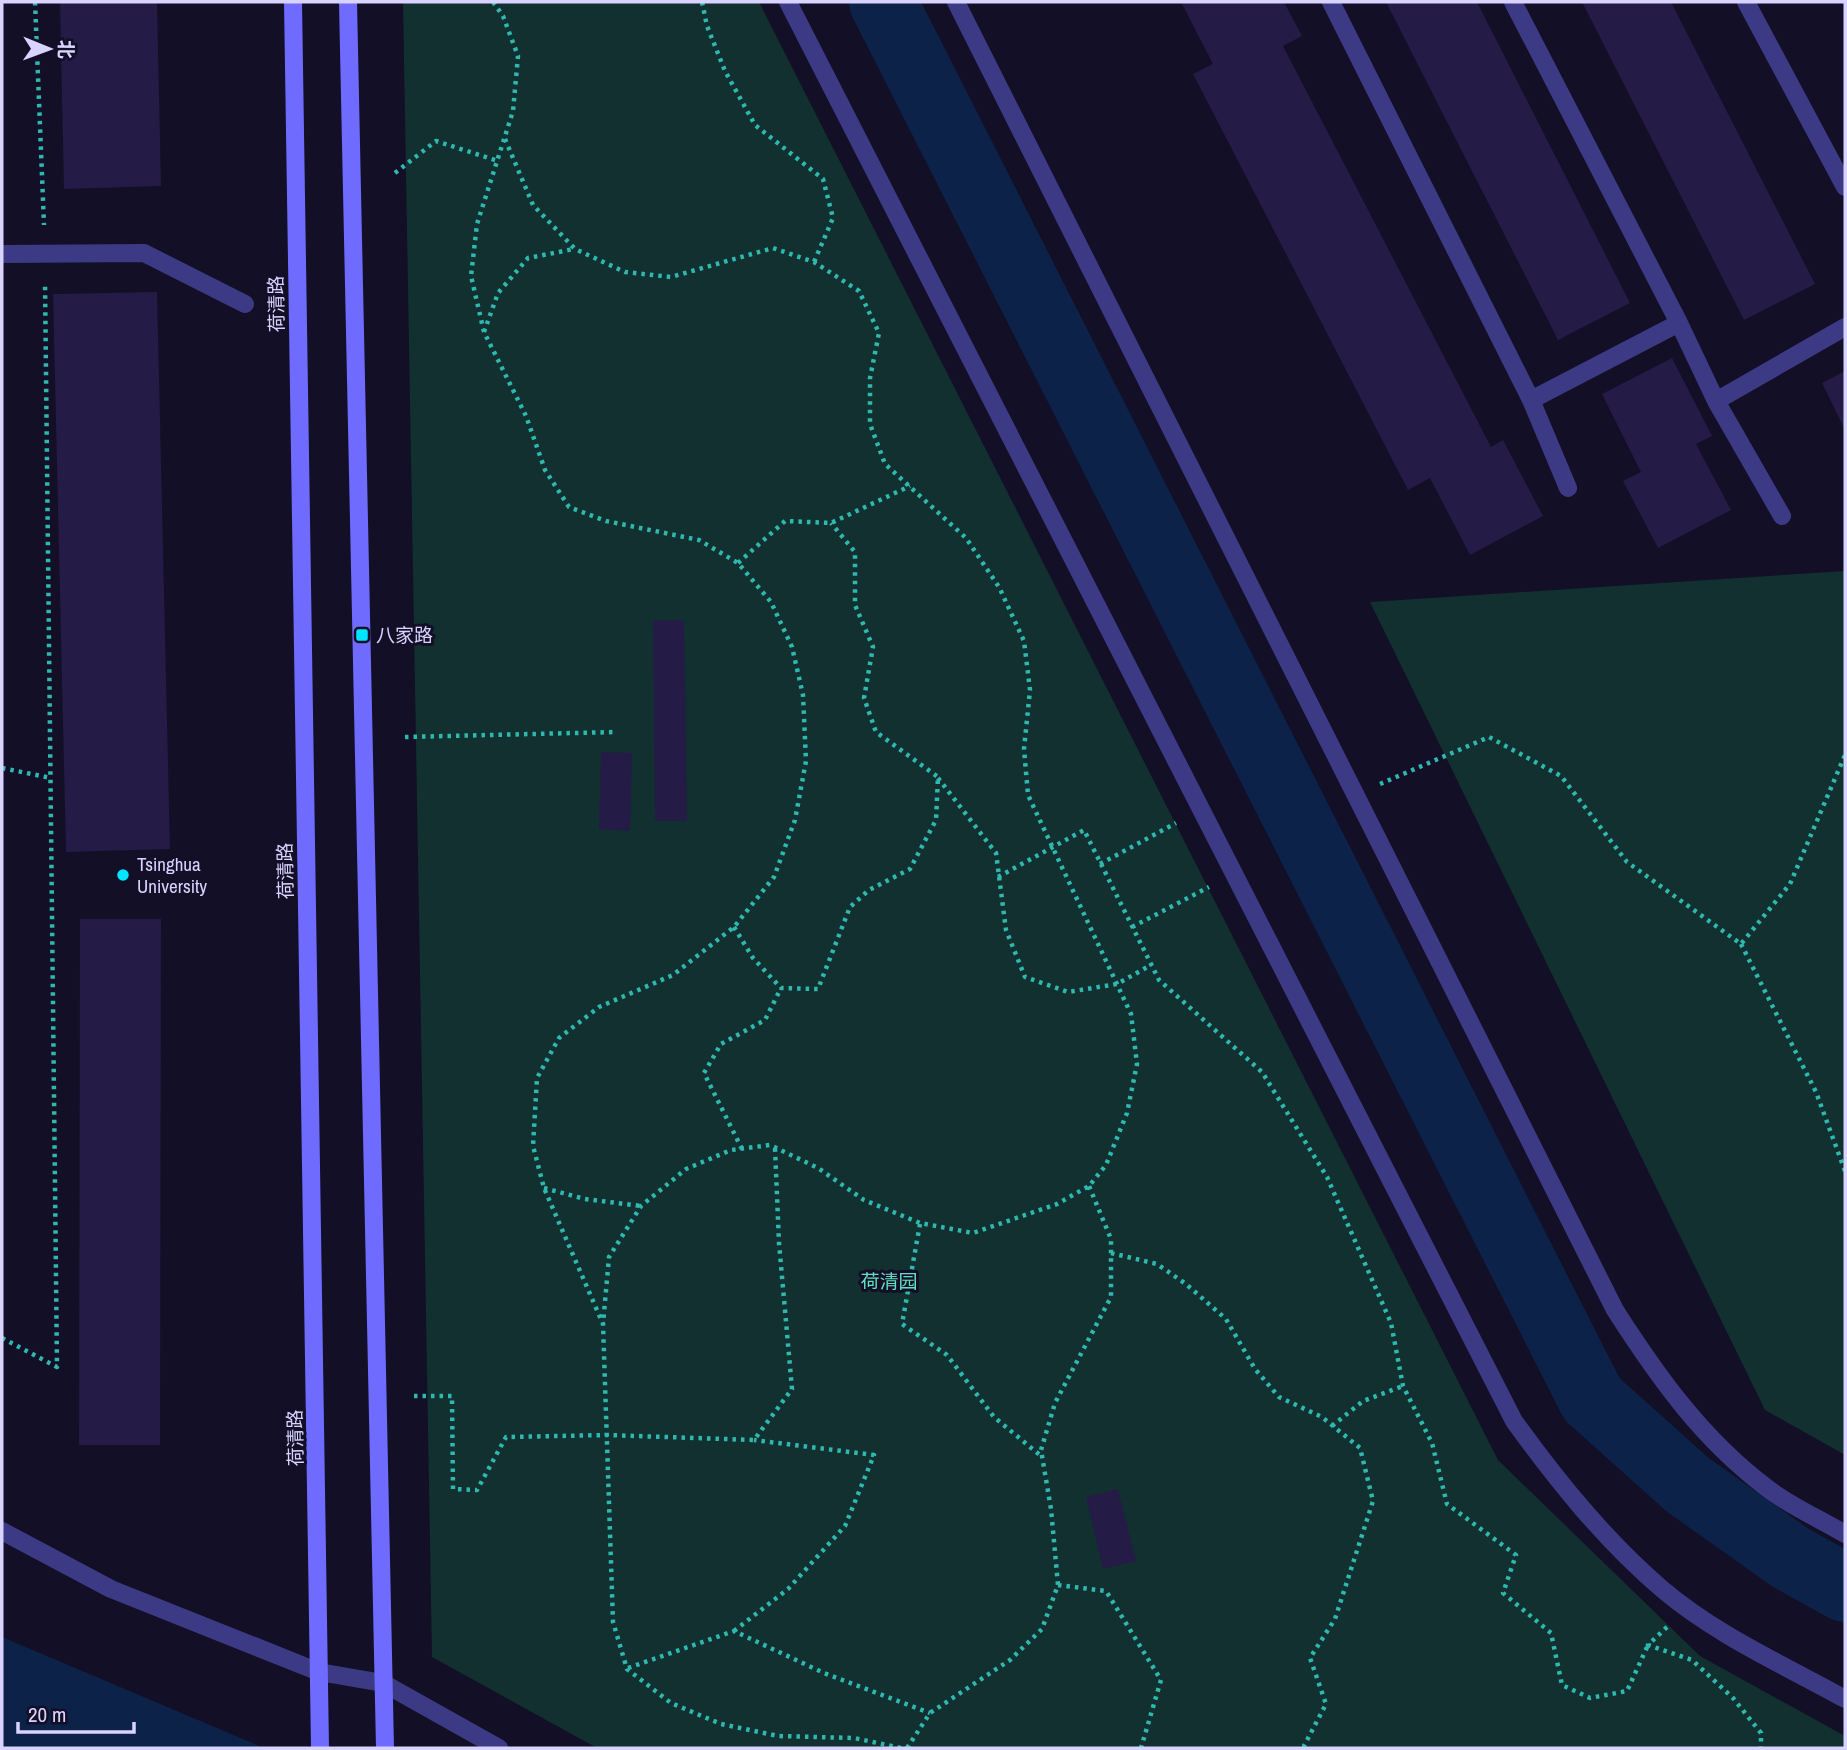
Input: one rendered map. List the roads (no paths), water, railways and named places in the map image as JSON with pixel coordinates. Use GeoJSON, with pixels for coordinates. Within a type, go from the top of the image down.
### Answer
{"type":"FeatureCollection","features":[{"type":"Feature","properties":{"kind":"main road","name":"荷清路"},"geometry":{"type":"LineString","coordinates":[[293,2],[320,1744]]}},
{"type":"Feature","properties":{"kind":"main road"},"geometry":{"type":"LineString","coordinates":[[348,2],[385,1748]]}},
{"type":"Feature","properties":{"kind":"street"},"geometry":{"type":"LineString","coordinates":[[788,2],[1514,1421],[1559,1485],[1663,1589],[1722,1631],[1845,1699]]}},
{"type":"Feature","properties":{"kind":"street"},"geometry":{"type":"LineString","coordinates":[[956,2],[1615,1310],[1660,1379],[1704,1434],[1768,1489],[1845,1534]]}},
{"type":"Feature","properties":{"kind":"street"},"geometry":{"type":"LineString","coordinates":[[1331,2],[1531,400],[1568,488]]}},
{"type":"Feature","properties":{"kind":"street"},"geometry":{"type":"LineString","coordinates":[[1513,2],[1716,401],[1782,516]]}},
{"type":"Feature","properties":{"kind":"street"},"geometry":{"type":"LineString","coordinates":[[1746,2],[1845,187]]}},
{"type":"Feature","properties":{"kind":"street"},"geometry":{"type":"LineString","coordinates":[[2,254],[144,253],[246,304]]}},
{"type":"Feature","properties":{"kind":"street"},"geometry":{"type":"LineString","coordinates":[[1531,400],[1679,324]]}},
{"type":"Feature","properties":{"kind":"street"},"geometry":{"type":"LineString","coordinates":[[1716,401],[1845,327]]}},
{"type":"Feature","properties":{"kind":"street"},"geometry":{"type":"LineString","coordinates":[[2,1531],[111,1589],[319,1672],[383,1684],[499,1748]]}},
{"type":"Feature","properties":{"kind":"water"},"geometry":{"type":"Polygon","coordinates":[[[2,1637],[264,1748],[2,1748],[2,1637]]]}},
{"type":"Feature","properties":{"kind":"waterway"},"geometry":{"type":"LineString","coordinates":[[883,2],[1592,1399],[1688,1485],[1791,1558],[1845,1588]]}},
{"type":"Feature","properties":{"kind":"place","name":"八家路"},"geometry":{"type":"Point","coordinates":[362,635]}},
{"type":"Feature","properties":{"kind":"place","name":"Tsinghua University"},"geometry":{"type":"Point","coordinates":[123,875]}},
{"type":"Feature","properties":{"kind":"park label","name":"荷清园"},"geometry":{"type":"Point","coordinates":[889,1281]}}]}
